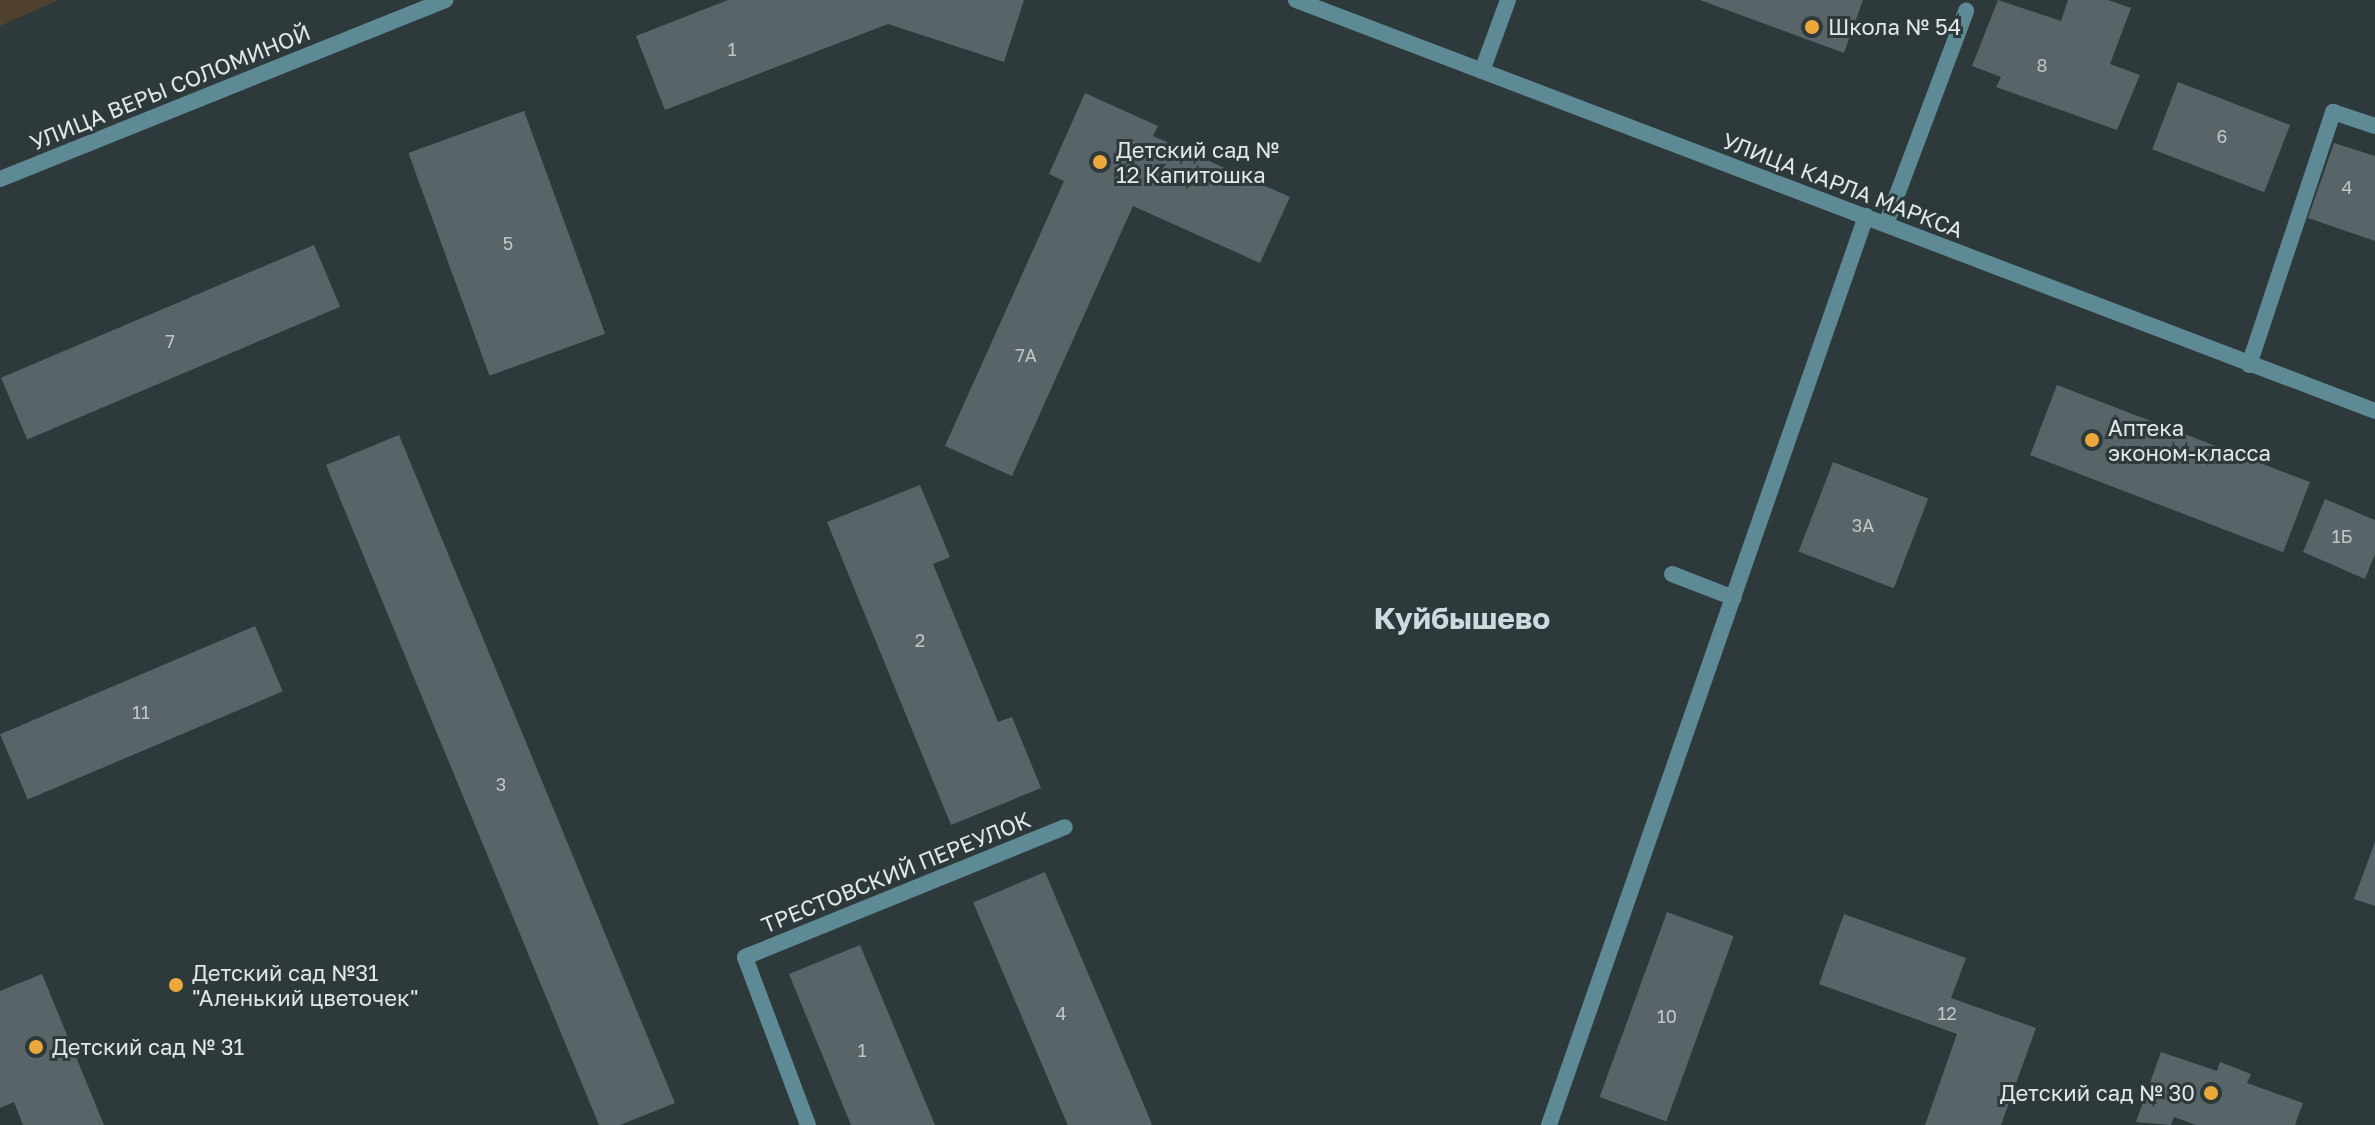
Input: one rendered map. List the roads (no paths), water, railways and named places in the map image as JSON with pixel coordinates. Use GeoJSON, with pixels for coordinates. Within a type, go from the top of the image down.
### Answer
{"type":"FeatureCollection","features":[{"type":"Feature","properties":{"kind":"street","name":"УЛИЦА ВЕРЫ СОЛОМИНОЙ"},"geometry":{"type":"LineString","coordinates":[[0,179],[445,0]]}},
{"type":"Feature","properties":{"kind":"street","name":"УЛИЦА КАРЛА МАРКСА"},"geometry":{"type":"LineString","coordinates":[[1296,0],[2375,411]]}},
{"type":"Feature","properties":{"kind":"street"},"geometry":{"type":"LineString","coordinates":[[1482,71],[1508,0]]}},
{"type":"Feature","properties":{"kind":"street"},"geometry":{"type":"LineString","coordinates":[[1886,224],[1966,11]]}},
{"type":"Feature","properties":{"kind":"street"},"geometry":{"type":"LineString","coordinates":[[2249,365],[2333,112],[2375,126]]}},
{"type":"Feature","properties":{"kind":"street"},"geometry":{"type":"LineString","coordinates":[[1549,1125],[1866,216]]}},
{"type":"Feature","properties":{"kind":"street"},"geometry":{"type":"LineString","coordinates":[[1672,574],[1734,598]]}},
{"type":"Feature","properties":{"kind":"street","name":"ТРЕСТОВСКИЙ ПЕРЕУЛОК"},"geometry":{"type":"LineString","coordinates":[[808,1125],[745,957],[1065,827]]}},
{"type":"Feature","properties":{"kind":"place","name":"Школа № 54"},"geometry":{"type":"Point","coordinates":[1812,27]}},
{"type":"Feature","properties":{"kind":"place","name":"Детский сад № 12 Капитошка"},"geometry":{"type":"Point","coordinates":[1100,162]}},
{"type":"Feature","properties":{"kind":"place","name":"Аптека эконом-класса"},"geometry":{"type":"Point","coordinates":[2092,440]}},
{"type":"Feature","properties":{"kind":"place","name":"Детский сад №31 \"Аленький цветочек\""},"geometry":{"type":"Point","coordinates":[176,985]}},
{"type":"Feature","properties":{"kind":"place","name":"Детский сад № 31"},"geometry":{"type":"Point","coordinates":[36,1047]}},
{"type":"Feature","properties":{"kind":"place","name":"Детский сад № 30"},"geometry":{"type":"Point","coordinates":[2211,1093]}},
{"type":"Feature","properties":{"kind":"district","name":"Куйбышево"},"geometry":{"type":"Point","coordinates":[1462,618]}}]}
